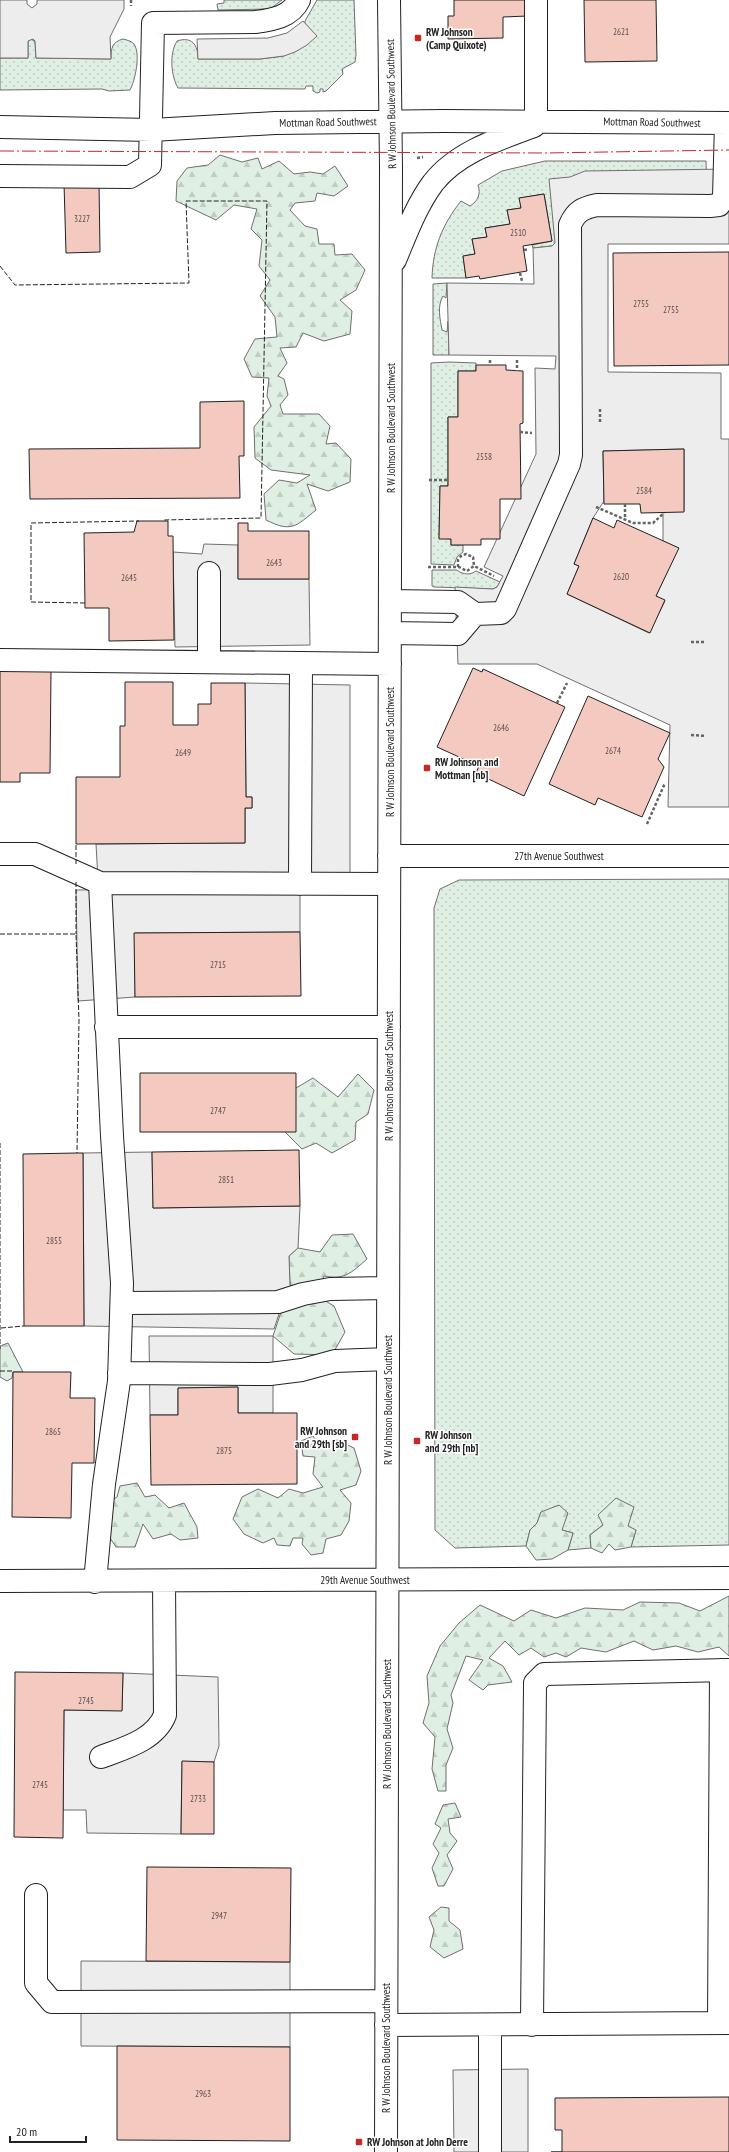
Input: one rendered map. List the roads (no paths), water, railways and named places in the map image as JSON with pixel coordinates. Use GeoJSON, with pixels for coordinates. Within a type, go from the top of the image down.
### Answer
{"type":"FeatureCollection","features":[{"type":"Feature","properties":{"kind":"street"},"geometry":{"type":"LineString","coordinates":[[0,176],[130,177],[150,165],[152,130],[153,23],[255,22],[272,20],[290,12],[299,0]]}},
{"type":"Feature","properties":{"kind":"street","name":"R W Johnson Boulevard Southwest"},"geometry":{"type":"LineString","coordinates":[[386,2152],[391,268],[389,0]]}},
{"type":"Feature","properties":{"kind":"street"},"geometry":{"type":"LineString","coordinates":[[391,268],[419,205],[442,173],[473,151],[541,121],[536,0]]}},
{"type":"Feature","properties":{"kind":"street","name":"Mottman Road Southwest"},"geometry":{"type":"LineString","coordinates":[[0,127],[152,130],[275,123],[541,121],[727,123]]}},
{"type":"Feature","properties":{"kind":"street"},"geometry":{"type":"LineString","coordinates":[[390,601],[458,602],[475,614],[501,613],[505,609],[569,464],[571,455],[570,225],[574,215],[584,208],[597,205],[719,205],[724,197],[727,123]]}},
{"type":"Feature","properties":{"kind":"street"},"geometry":{"type":"LineString","coordinates":[[209,573],[209,662]]}},
{"type":"Feature","properties":{"kind":"street"},"geometry":{"type":"LineString","coordinates":[[390,633],[458,634],[475,614]]}},
{"type":"Feature","properties":{"kind":"street"},"geometry":{"type":"LineString","coordinates":[[0,660],[390,664]]}},
{"type":"Feature","properties":{"kind":"street"},"geometry":{"type":"LineString","coordinates":[[300,884],[301,663]]}},
{"type":"Feature","properties":{"kind":"street"},"geometry":{"type":"LineString","coordinates":[[0,854],[35,854],[100,883],[389,884]]}},
{"type":"Feature","properties":{"kind":"street","name":"27th Avenue Southwest"},"geometry":{"type":"LineString","coordinates":[[390,856],[729,856]]}},
{"type":"Feature","properties":{"kind":"street"},"geometry":{"type":"LineString","coordinates":[[95,1582],[104,1484],[119,1373],[122,1304],[122,1283],[106,1027],[100,883]]}},
{"type":"Feature","properties":{"kind":"street"},"geometry":{"type":"LineString","coordinates":[[106,1027],[389,1027]]}},
{"type":"Feature","properties":{"kind":"street"},"geometry":{"type":"LineString","coordinates":[[122,1304],[278,1302],[303,1294],[330,1289],[388,1288]]}},
{"type":"Feature","properties":{"kind":"street"},"geometry":{"type":"LineString","coordinates":[[119,1373],[270,1374],[302,1370],[335,1361],[388,1360]]}},
{"type":"Feature","properties":{"kind":"street","name":"29th Avenue Southwest"},"geometry":{"type":"LineString","coordinates":[[0,1581],[95,1582],[729,1578]]}},
{"type":"Feature","properties":{"kind":"street"},"geometry":{"type":"LineString","coordinates":[[101,1757],[141,1741],[161,1724],[165,1715],[164,1581]]}},
{"type":"Feature","properties":{"kind":"street"},"geometry":{"type":"LineString","coordinates":[[386,2025],[490,2026],[724,2023],[725,1670],[544,1674],[535,1683],[532,2025]]}},
{"type":"Feature","properties":{"kind":"street"},"geometry":{"type":"LineString","coordinates":[[36,1894],[36,1983],[52,2002],[386,2001]]}},
{"type":"Feature","properties":{"kind":"street"},"geometry":{"type":"LineString","coordinates":[[490,2026],[490,2152]]}},
{"type":"Feature","properties":{"kind":"place","name":"RW Johnson (Camp Quixote)"},"geometry":{"type":"Point","coordinates":[418,38]}},
{"type":"Feature","properties":{"kind":"place","name":"RW Johnson and Mottman [nb]"},"geometry":{"type":"Point","coordinates":[427,768]}},
{"type":"Feature","properties":{"kind":"place","name":"RW Johnson and 29th [sb]"},"geometry":{"type":"Point","coordinates":[355,1437]}},
{"type":"Feature","properties":{"kind":"place","name":"RW Johnson and 29th [nb]"},"geometry":{"type":"Point","coordinates":[417,1441]}},
{"type":"Feature","properties":{"kind":"place","name":"RW Johnson at John Derre"},"geometry":{"type":"Point","coordinates":[359,2142]}}]}
